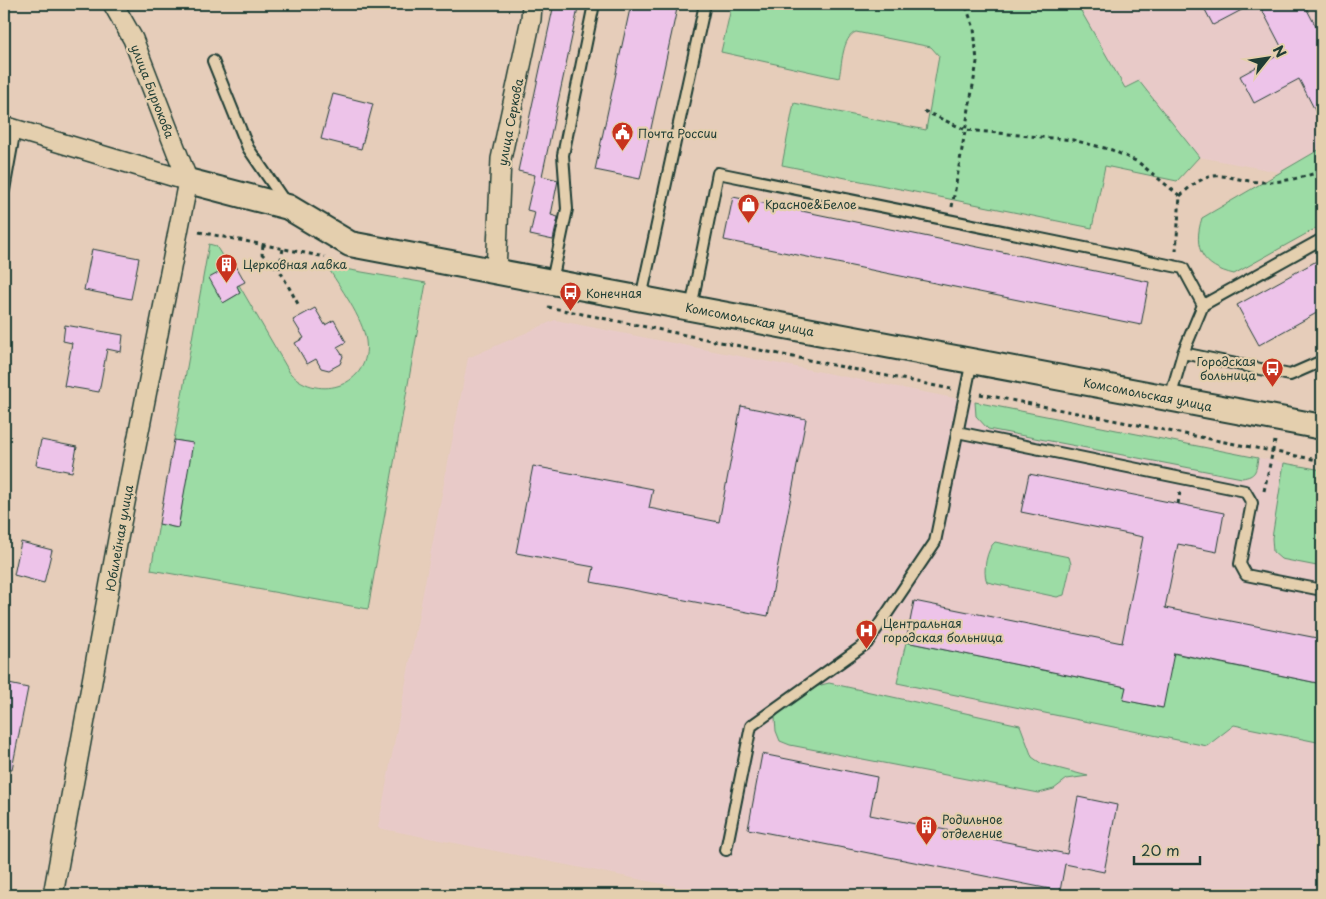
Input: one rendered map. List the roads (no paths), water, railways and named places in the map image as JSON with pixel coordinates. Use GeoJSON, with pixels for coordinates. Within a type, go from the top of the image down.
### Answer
{"type":"FeatureCollection","features":[{"type":"Feature","properties":{"kind":"street","name":"улица Бирюкова"},"geometry":{"type":"LineString","coordinates":[[113,4],[133,39],[188,181]]}},
{"type":"Feature","properties":{"kind":"street","name":"улица Серкова"},"geometry":{"type":"LineString","coordinates":[[496,271],[501,159],[531,19],[532,4]]}},
{"type":"Feature","properties":{"kind":"street"},"geometry":{"type":"LineString","coordinates":[[10,127],[188,181]]}},
{"type":"Feature","properties":{"kind":"street","name":"Комсомольская улица"},"geometry":{"type":"LineString","coordinates":[[188,181],[288,207],[350,244],[1322,427]]}},
{"type":"Feature","properties":{"kind":"street","name":"Юбилейная улица"},"geometry":{"type":"LineString","coordinates":[[53,895],[120,528],[188,181]]}},
{"type":"Feature","properties":{"kind":"lane"},"geometry":{"type":"LineString","coordinates":[[552,282],[567,209],[563,155],[594,4]]}},
{"type":"Feature","properties":{"kind":"lane"},"geometry":{"type":"LineString","coordinates":[[641,298],[705,4]]}},
{"type":"Feature","properties":{"kind":"lane"},"geometry":{"type":"LineString","coordinates":[[213,61],[248,148],[288,207]]}},
{"type":"Feature","properties":{"kind":"lane"},"geometry":{"type":"LineString","coordinates":[[4,190],[10,127]]}},
{"type":"Feature","properties":{"kind":"lane"},"geometry":{"type":"LineString","coordinates":[[691,308],[718,173],[1183,268],[1203,305]]}},
{"type":"Feature","properties":{"kind":"lane"},"geometry":{"type":"LineString","coordinates":[[1170,398],[1183,353],[1203,305],[1322,239]]}},
{"type":"Feature","properties":{"kind":"lane"},"geometry":{"type":"LineString","coordinates":[[1183,353],[1290,375],[1322,361]]}},
{"type":"Feature","properties":{"kind":"lane"},"geometry":{"type":"LineString","coordinates":[[726,850],[751,726],[867,643],[935,542],[972,360]]}},
{"type":"Feature","properties":{"kind":"lane"},"geometry":{"type":"LineString","coordinates":[[957,432],[1245,491],[1252,503],[1240,564],[1246,575],[1322,590]]}},
{"type":"Feature","properties":{"kind":"place","name":"Почта России"},"geometry":{"type":"Point","coordinates":[622,152]}},
{"type":"Feature","properties":{"kind":"place","name":"Красное&Белое"},"geometry":{"type":"Point","coordinates":[749,223]}},
{"type":"Feature","properties":{"kind":"place","name":"Церковная лавка"},"geometry":{"type":"Point","coordinates":[227,283]}},
{"type":"Feature","properties":{"kind":"place","name":"Конечная"},"geometry":{"type":"Point","coordinates":[570,312]}},
{"type":"Feature","properties":{"kind":"place","name":"Городская больница"},"geometry":{"type":"Point","coordinates":[1272,387]}},
{"type":"Feature","properties":{"kind":"place","name":"Центральная городская больница"},"geometry":{"type":"Point","coordinates":[867,649]}},
{"type":"Feature","properties":{"kind":"place","name":"Родильное отделение"},"geometry":{"type":"Point","coordinates":[926,845]}}]}
